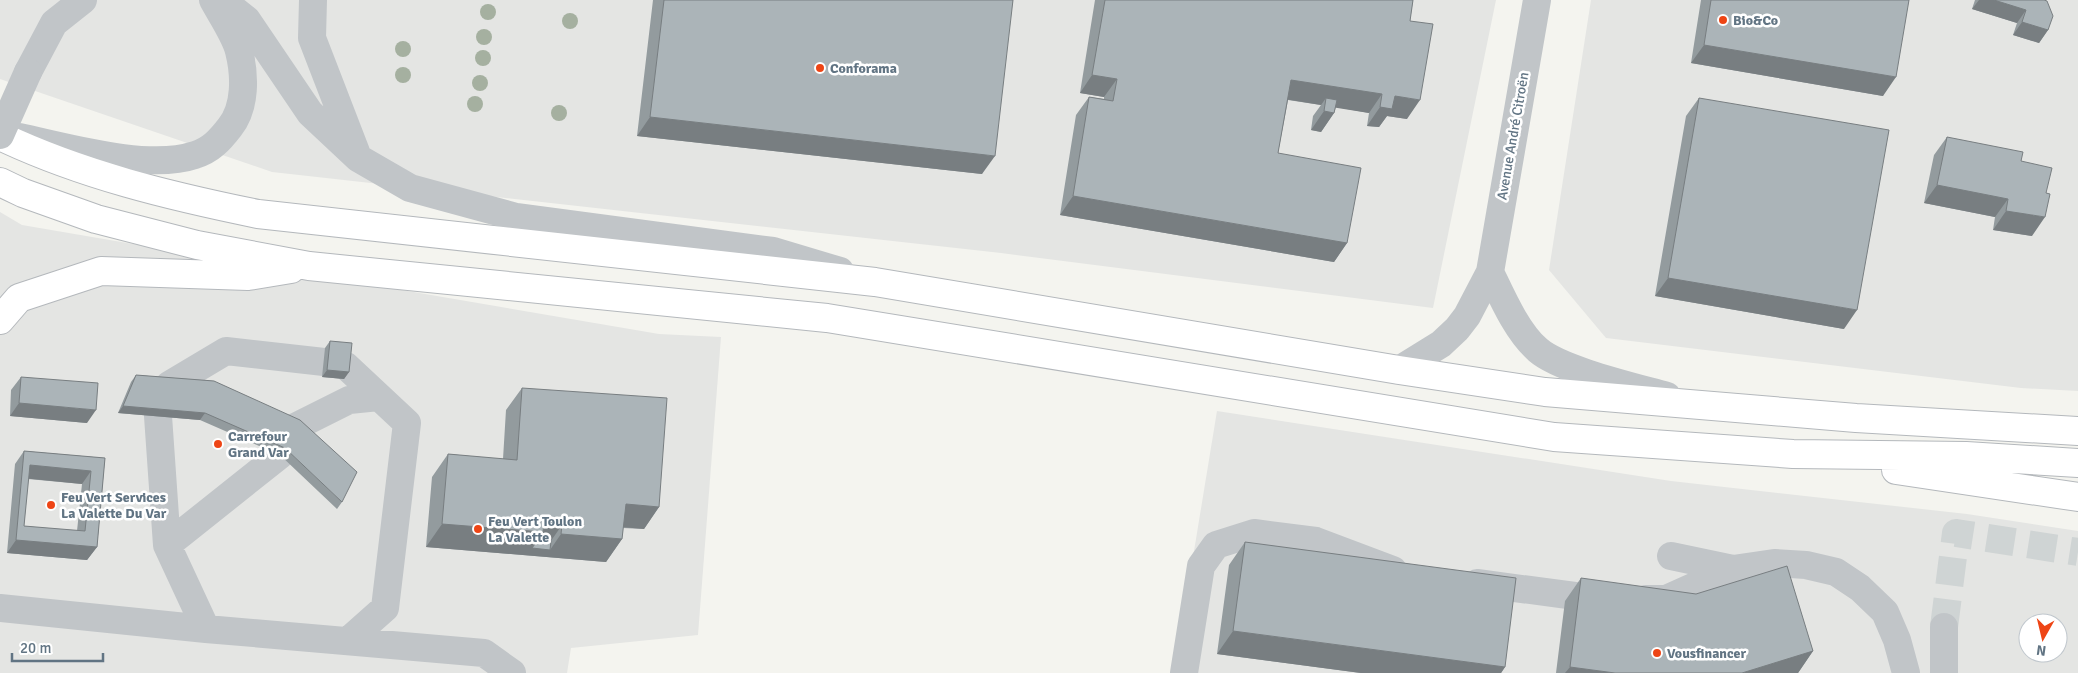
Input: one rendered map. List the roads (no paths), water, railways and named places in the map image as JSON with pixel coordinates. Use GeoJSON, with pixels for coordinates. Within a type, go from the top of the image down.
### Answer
{"type":"FeatureCollection","features":[{"type":"Feature","properties":{"kind":"main road"},"geometry":{"type":"LineString","coordinates":[[0,135],[26,148],[92,172],[184,199],[258,214],[875,282],[1399,370],[1545,392],[1856,418],[2078,431]]}},
{"type":"Feature","properties":{"kind":"main road"},"geometry":{"type":"LineString","coordinates":[[0,182],[23,193],[96,219],[197,245],[309,266],[827,318],[1554,437],[1793,454],[1966,456],[2078,463]]}},
{"type":"Feature","properties":{"kind":"main road"},"geometry":{"type":"LineString","coordinates":[[0,320],[19,298],[101,271],[248,276],[309,266]]}},
{"type":"Feature","properties":{"kind":"main road"},"geometry":{"type":"LineString","coordinates":[[1793,454],[2078,497]]}},
{"type":"Feature","properties":{"kind":"street"},"geometry":{"type":"LineString","coordinates":[[83,0],[54,23],[28,72],[0,135],[138,160],[170,160],[195,155],[216,144],[237,119],[243,91],[239,50],[213,0]]}},
{"type":"Feature","properties":{"kind":"street"},"geometry":{"type":"LineString","coordinates":[[222,0],[247,20],[310,112],[358,158],[410,188],[516,217],[774,252],[875,282]]}},
{"type":"Feature","properties":{"kind":"street"},"geometry":{"type":"LineString","coordinates":[[313,0],[312,38],[358,158]]}},
{"type":"Feature","properties":{"kind":"street","name":"Avenue André Citroën"},"geometry":{"type":"LineString","coordinates":[[1399,370],[1441,344],[1457,329],[1468,316],[1490,272],[1537,0]]}},
{"type":"Feature","properties":{"kind":"street"},"geometry":{"type":"LineString","coordinates":[[1490,272],[1525,336],[1539,351],[1572,367],[1690,403]]}},
{"type":"Feature","properties":{"kind":"street"},"geometry":{"type":"LineString","coordinates":[[169,385],[226,351],[335,364],[379,397],[407,423],[385,608],[349,640]]}},
{"type":"Feature","properties":{"kind":"street"},"geometry":{"type":"LineString","coordinates":[[295,427],[350,400],[379,397]]}},
{"type":"Feature","properties":{"kind":"street"},"geometry":{"type":"LineString","coordinates":[[158,416],[167,545],[206,629]]}},
{"type":"Feature","properties":{"kind":"street"},"geometry":{"type":"LineString","coordinates":[[167,545],[280,455]]}},
{"type":"Feature","properties":{"kind":"street"},"geometry":{"type":"LineString","coordinates":[[1184,673],[1201,566],[1216,545],[1254,533],[1316,542],[1400,573],[1418,575]]}},
{"type":"Feature","properties":{"kind":"street"},"geometry":{"type":"LineString","coordinates":[[1670,556],[1733,569]]}},
{"type":"Feature","properties":{"kind":"street"},"geometry":{"type":"LineString","coordinates":[[1456,580],[1608,600],[1666,599],[1733,569],[1774,563],[1806,565],[1836,572],[1860,588],[1884,612],[1898,640],[1906,673]]}},
{"type":"Feature","properties":{"kind":"street"},"geometry":{"type":"LineString","coordinates":[[0,608],[206,629],[484,653],[512,673]]}},
{"type":"Feature","properties":{"kind":"street"},"geometry":{"type":"LineString","coordinates":[[1944,627],[1944,673]]}},
{"type":"Feature","properties":{"kind":"tunnel"},"geometry":{"type":"LineString","coordinates":[[1944,627],[1956,533],[2078,552]]}},
{"type":"Feature","properties":{"kind":"place","name":"Bio&Co"},"geometry":{"type":"Point","coordinates":[1723,20]}},
{"type":"Feature","properties":{"kind":"place","name":"Conforama"},"geometry":{"type":"Point","coordinates":[820,68]}},
{"type":"Feature","properties":{"kind":"place","name":"Carrefour Grand Var"},"geometry":{"type":"Point","coordinates":[218,444]}},
{"type":"Feature","properties":{"kind":"place","name":"Feu Vert Services La Valette Du Var"},"geometry":{"type":"Point","coordinates":[51,505]}},
{"type":"Feature","properties":{"kind":"place","name":"Feu Vert Toulon La Valette"},"geometry":{"type":"Point","coordinates":[478,529]}},
{"type":"Feature","properties":{"kind":"place","name":"Vousfinancer"},"geometry":{"type":"Point","coordinates":[1657,653]}}]}
